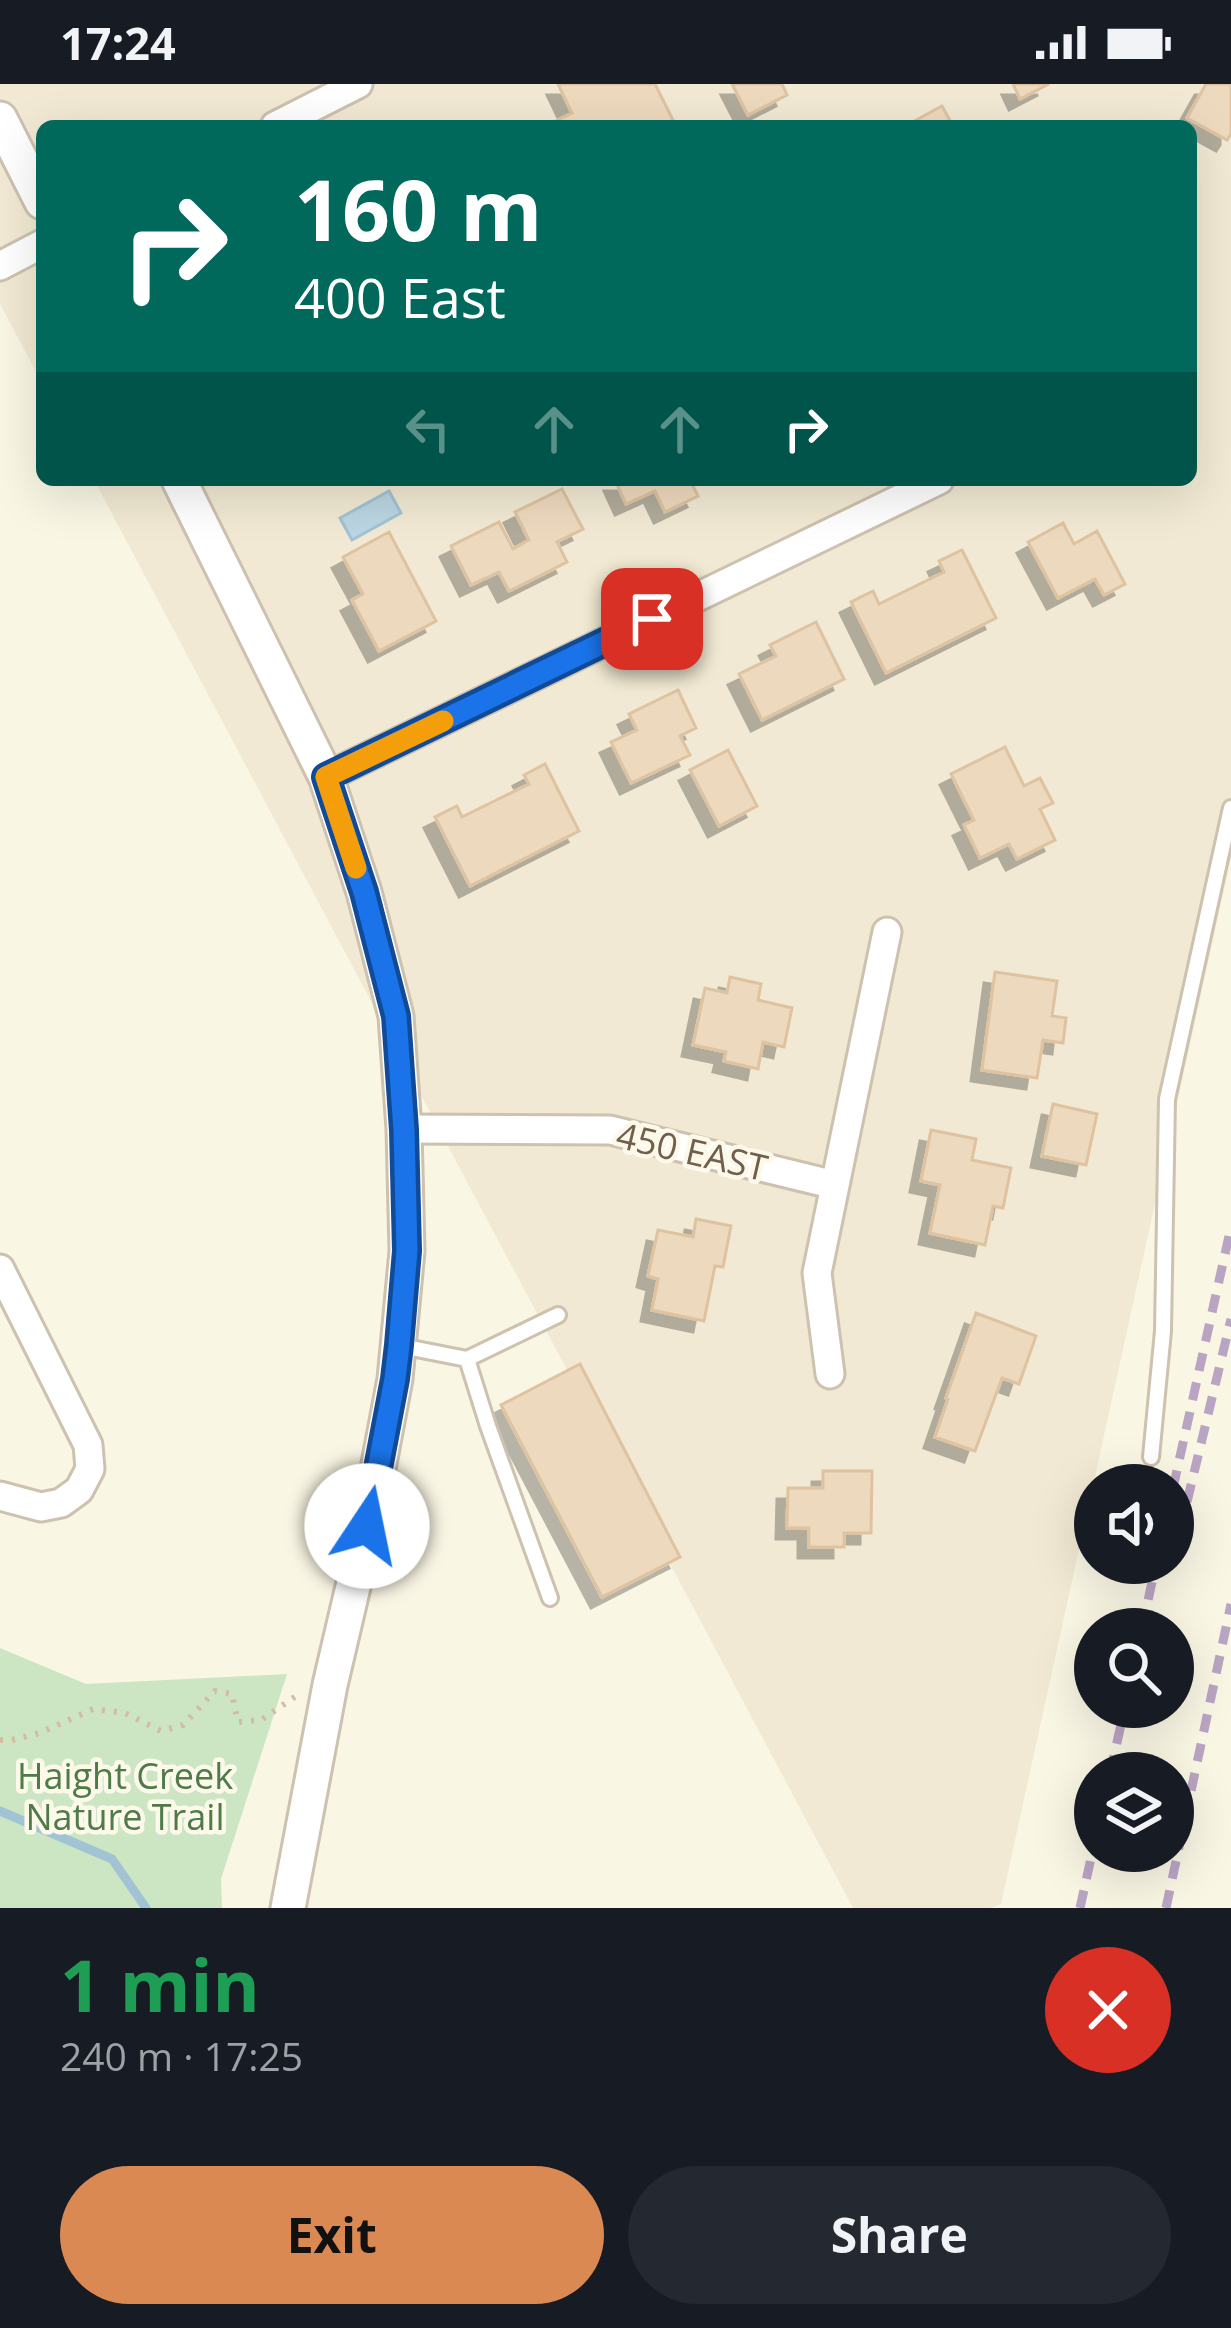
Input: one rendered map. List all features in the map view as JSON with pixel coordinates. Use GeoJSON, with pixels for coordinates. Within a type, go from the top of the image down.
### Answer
{"type":"FeatureCollection","features":[{"type":"Feature","properties":{"kind":"street"},"geometry":{"type":"LineString","coordinates":[[287,120],[358,84]]}},
{"type":"Feature","properties":{"kind":"street"},"geometry":{"type":"LineString","coordinates":[[0,119],[36,190]]}},
{"type":"Feature","properties":{"kind":"street"},"geometry":{"type":"LineString","coordinates":[[0,266],[36,247]]}},
{"type":"Feature","properties":{"kind":"street"},"geometry":{"type":"LineString","coordinates":[[182,486],[326,777],[364,892],[396,1016],[407,1251],[395,1379],[288,1908]]}},
{"type":"Feature","properties":{"kind":"street"},"geometry":{"type":"LineString","coordinates":[[326,777],[927,486]]}},
{"type":"Feature","properties":{"kind":"street"},"geometry":{"type":"LineString","coordinates":[[830,1374],[817,1273],[887,932]]}},
{"type":"Feature","properties":{"kind":"street","name":"450 EAST"},"geometry":{"type":"LineString","coordinates":[[404,1130],[610,1130],[835,1185]]}},
{"type":"Feature","properties":{"kind":"street"},"geometry":{"type":"LineString","coordinates":[[0,1269],[88,1445],[91,1469],[79,1490],[62,1503],[41,1507],[0,1496]]}},
{"type":"Feature","properties":{"kind":"lane"},"geometry":{"type":"LineString","coordinates":[[1151,1457],[1162,1331],[1167,1099],[1231,808]]}},
{"type":"Feature","properties":{"kind":"lane"},"geometry":{"type":"LineString","coordinates":[[399,1345],[467,1359],[558,1315]]}},
{"type":"Feature","properties":{"kind":"lane"},"geometry":{"type":"LineString","coordinates":[[467,1359],[550,1598]]}},
{"type":"Feature","properties":{"kind":"path"},"geometry":{"type":"LineString","coordinates":[[0,1740],[40,1733],[93,1709],[125,1714],[161,1730],[183,1726],[215,1690],[232,1694],[238,1722],[261,1720],[293,1696],[307,1692]]}},
{"type":"Feature","properties":{"kind":"shaded area"},"geometry":{"type":"Polygon","coordinates":[[[0,84],[1231,84],[1231,858],[1098,1464],[1074,1464],[1074,1572],[1001,1904],[991,1908],[853,1908],[97,486],[1197,486],[1197,120],[36,120],[36,372],[0,304],[0,84]]]}},
{"type":"Feature","properties":{"kind":"green space","name":"Haight Creek Nature Trail"},"geometry":{"type":"Polygon","coordinates":[[[0,1648],[86,1684],[287,1674],[221,1879],[222,1908],[0,1908],[0,1648]]]}},
{"type":"Feature","properties":{"kind":"water"},"geometry":{"type":"Polygon","coordinates":[[[389,491],[401,513],[352,540],[340,518],[389,491]]]}},
{"type":"Feature","properties":{"kind":"building"},"geometry":{"type":"Polygon","coordinates":[[[558,84],[655,84],[673,120],[558,120],[572,113],[558,84]]]}},
{"type":"Feature","properties":{"kind":"building"},"geometry":{"type":"Polygon","coordinates":[[[732,84],[782,84],[787,95],[748,115],[732,84]]]}},
{"type":"Feature","properties":{"kind":"building"},"geometry":{"type":"Polygon","coordinates":[[[1013,84],[1049,84],[1020,99],[1013,84]]]}},
{"type":"Feature","properties":{"kind":"building"},"geometry":{"type":"Polygon","coordinates":[[[1206,84],[1231,84],[1227,140],[1187,118],[1206,84]]]}},
{"type":"Feature","properties":{"kind":"building"},"geometry":{"type":"Polygon","coordinates":[[[942,106],[950,120],[916,120],[942,106]]]}},
{"type":"Feature","properties":{"kind":"building"},"geometry":{"type":"Polygon","coordinates":[[[618,486],[693,486],[698,496],[665,512],[655,491],[626,504],[618,486]]]}},
{"type":"Feature","properties":{"kind":"building"},"geometry":{"type":"Polygon","coordinates":[[[562,489],[583,529],[557,542],[567,562],[509,591],[499,572],[471,585],[451,546],[499,522],[513,549],[529,540],[515,512],[562,489]]]}},
{"type":"Feature","properties":{"kind":"building"},"geometry":{"type":"Polygon","coordinates":[[[1063,523],[1074,544],[1097,531],[1125,584],[1104,595],[1095,579],[1058,598],[1028,542],[1063,523]]]}},
{"type":"Feature","properties":{"kind":"building"},"geometry":{"type":"Polygon","coordinates":[[[389,532],[436,621],[379,651],[352,600],[363,594],[343,557],[389,532]]]}},
{"type":"Feature","properties":{"kind":"building"},"geometry":{"type":"Polygon","coordinates":[[[962,550],[996,618],[886,673],[851,602],[873,591],[879,604],[944,572],[939,561],[962,550]]]}},
{"type":"Feature","properties":{"kind":"building"},"geometry":{"type":"Polygon","coordinates":[[[816,622],[844,679],[762,720],[739,674],[776,656],[770,645],[816,622]]]}},
{"type":"Feature","properties":{"kind":"building"},"geometry":{"type":"Polygon","coordinates":[[[678,690],[696,728],[680,736],[690,755],[631,783],[611,742],[637,730],[629,714],[678,690]]]}},
{"type":"Feature","properties":{"kind":"building"},"geometry":{"type":"Polygon","coordinates":[[[1005,747],[1024,786],[1040,778],[1053,803],[1040,809],[1055,840],[1017,859],[1009,844],[980,858],[964,825],[974,820],[951,774],[1005,747]]]}},
{"type":"Feature","properties":{"kind":"building"},"geometry":{"type":"Polygon","coordinates":[[[728,750],[757,806],[719,826],[690,770],[728,750]]]}},
{"type":"Feature","properties":{"kind":"building"},"geometry":{"type":"Polygon","coordinates":[[[545,764],[579,831],[470,886],[435,817],[457,806],[462,817],[529,784],[524,775],[545,764]]]}},
{"type":"Feature","properties":{"kind":"building"},"geometry":{"type":"Polygon","coordinates":[[[995,972],[1057,981],[1052,1016],[1066,1018],[1063,1043],[1043,1040],[1037,1078],[982,1070],[995,972]]]}},
{"type":"Feature","properties":{"kind":"building"},"geometry":{"type":"Polygon","coordinates":[[[730,977],[761,984],[758,1000],[792,1008],[784,1047],[763,1042],[758,1069],[724,1061],[726,1052],[693,1045],[705,988],[727,993],[730,977]]]}},
{"type":"Feature","properties":{"kind":"building"},"geometry":{"type":"Polygon","coordinates":[[[1053,1104],[1097,1114],[1086,1165],[1042,1156],[1053,1104]]]}},
{"type":"Feature","properties":{"kind":"building"},"geometry":{"type":"Polygon","coordinates":[[[931,1130],[976,1139],[972,1160],[1011,1168],[1003,1208],[993,1206],[985,1245],[930,1233],[940,1185],[921,1181],[931,1130]]]}},
{"type":"Feature","properties":{"kind":"building"},"geometry":{"type":"Polygon","coordinates":[[[696,1219],[731,1226],[723,1267],[715,1266],[704,1321],[652,1310],[658,1279],[648,1276],[658,1230],[693,1237],[696,1219]]]}},
{"type":"Feature","properties":{"kind":"building"},"geometry":{"type":"Polygon","coordinates":[[[976,1313],[1036,1336],[1019,1384],[1002,1378],[975,1451],[935,1437],[976,1313]]]}},
{"type":"Feature","properties":{"kind":"building"},"geometry":{"type":"Polygon","coordinates":[[[580,1364],[680,1557],[602,1597],[501,1405],[580,1364]]]}},
{"type":"Feature","properties":{"kind":"building"},"geometry":{"type":"Polygon","coordinates":[[[823,1471],[872,1471],[871,1533],[844,1533],[844,1547],[809,1547],[809,1528],[787,1528],[788,1488],[823,1488],[823,1471]]]}},
{"type":"Feature","properties":{"kind":"waterway"},"geometry":{"type":"LineString","coordinates":[[0,1811],[112,1859],[146,1908]]}},
{"type":"Feature","properties":{"kind":"railway"},"geometry":{"type":"LineString","coordinates":[[1178,1464],[1231,1227]]}},
{"type":"Feature","properties":{"kind":"railway"},"geometry":{"type":"LineString","coordinates":[[1194,1473],[1231,1319]]}},
{"type":"Feature","properties":{"kind":"railway"},"geometry":{"type":"LineString","coordinates":[[1146,1608],[1152,1584]]}},
{"type":"Feature","properties":{"kind":"railway"},"geometry":{"type":"LineString","coordinates":[[1166,1908],[1231,1604]]}},
{"type":"Feature","properties":{"kind":"railway"},"geometry":{"type":"LineString","coordinates":[[1115,1752],[1120,1728]]}},
{"type":"Feature","properties":{"kind":"railway"},"geometry":{"type":"LineString","coordinates":[[1080,1908],[1088,1872]]}},
{"type":"Feature","properties":{"kind":"slow traffic"},"geometry":{"type":"LineString","coordinates":[[356,868],[326,777],[443,721]]}},
{"type":"Feature","properties":{"kind":"route"},"geometry":{"type":"LineString","coordinates":[[367,1526],[399,1345],[407,1251],[404,1130],[396,1016],[364,892],[326,777],[652,619]]}}]}
